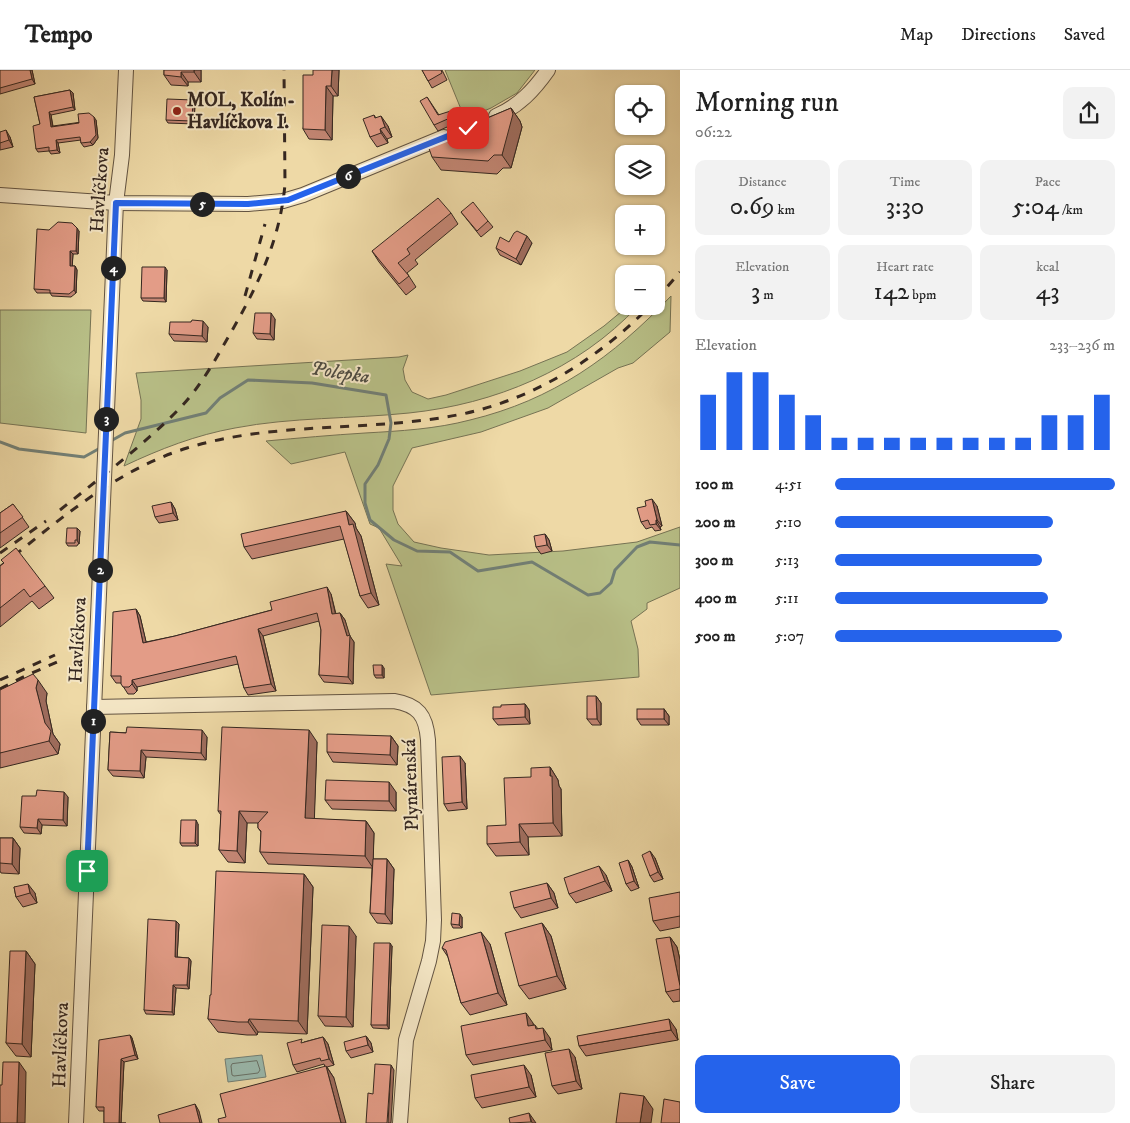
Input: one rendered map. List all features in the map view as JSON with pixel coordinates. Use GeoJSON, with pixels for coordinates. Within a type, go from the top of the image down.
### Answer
{"type":"FeatureCollection","features":[{"type":"Feature","properties":{"kind":"street","name":"Havlíčkova"},"geometry":{"type":"LineString","coordinates":[[76,1123],[116,203],[122,155],[126,70]]}},
{"type":"Feature","properties":{"kind":"street"},"geometry":{"type":"LineString","coordinates":[[487,121],[507,112],[524,99],[548,70]]}},
{"type":"Feature","properties":{"kind":"street"},"geometry":{"type":"LineString","coordinates":[[0,195],[116,203],[248,204],[288,200],[459,132]]}},
{"type":"Feature","properties":{"kind":"street","name":"Plynárenská"},"geometry":{"type":"LineString","coordinates":[[94,707],[394,701],[404,703],[420,712],[425,720],[428,740],[434,920],[429,961],[406,1040],[400,1123]]}},
{"type":"Feature","properties":{"kind":"green space"},"geometry":{"type":"Polygon","coordinates":[[[445,70],[535,70],[517,93],[491,108],[465,119],[445,70]]]}},
{"type":"Feature","properties":{"kind":"green space"},"geometry":{"type":"Polygon","coordinates":[[[671,296],[670,332],[633,363],[618,368],[548,408],[481,432],[412,448],[393,486],[393,510],[398,524],[414,542],[489,555],[563,551],[637,542],[680,527],[680,588],[647,603],[647,609],[631,621],[638,649],[639,677],[431,695],[386,564],[402,566],[379,528],[370,524],[345,452],[291,464],[266,441],[431,428],[470,420],[500,411],[528,401],[580,373],[604,357],[652,315],[665,315],[665,302],[671,296]]]}},
{"type":"Feature","properties":{"kind":"green space"},"geometry":{"type":"Polygon","coordinates":[[[0,310],[91,310],[86,433],[0,423],[0,310]]]}},
{"type":"Feature","properties":{"kind":"green space"},"geometry":{"type":"Polygon","coordinates":[[[617,315],[629,315],[614,329],[562,366],[503,392],[473,401],[409,413],[256,424],[206,434],[178,443],[124,466],[141,419],[141,400],[136,373],[408,355],[403,369],[405,380],[412,392],[428,399],[520,371],[567,352],[617,315]]]}},
{"type":"Feature","properties":{"kind":"water"},"geometry":{"type":"Polygon","coordinates":[[[262,1055],[266,1077],[228,1082],[225,1059],[262,1055]]]}},
{"type":"Feature","properties":{"kind":"building"},"geometry":{"type":"Polygon","coordinates":[[[0,70],[30,70],[32,79],[0,88],[0,70]]]}},
{"type":"Feature","properties":{"kind":"building"},"geometry":{"type":"Polygon","coordinates":[[[164,70],[194,70],[194,72],[181,72],[181,77],[164,75],[164,70]]]}},
{"type":"Feature","properties":{"kind":"building"},"geometry":{"type":"Polygon","coordinates":[[[313,70],[332,70],[331,86],[326,86],[325,130],[303,129],[303,75],[313,75],[313,70]]]}},
{"type":"Feature","properties":{"kind":"building"},"geometry":{"type":"Polygon","coordinates":[[[422,70],[441,70],[442,73],[428,81],[422,70]]]}},
{"type":"Feature","properties":{"kind":"building"},"geometry":{"type":"Polygon","coordinates":[[[70,90],[73,107],[49,112],[51,127],[79,123],[78,114],[89,113],[94,117],[96,135],[90,142],[81,143],[80,137],[56,140],[57,150],[49,151],[49,147],[36,149],[33,126],[40,124],[34,97],[70,90]]]}},
{"type":"Feature","properties":{"kind":"building"},"geometry":{"type":"Polygon","coordinates":[[[427,97],[438,115],[457,109],[459,114],[434,125],[420,101],[427,97]]]}},
{"type":"Feature","properties":{"kind":"building"},"geometry":{"type":"Polygon","coordinates":[[[167,99],[193,100],[192,121],[166,120],[167,99]]]}},
{"type":"Feature","properties":{"kind":"building"},"geometry":{"type":"Polygon","coordinates":[[[511,108],[513,114],[502,155],[494,155],[488,161],[432,157],[426,140],[454,132],[511,108]]]}},
{"type":"Feature","properties":{"kind":"building"},"geometry":{"type":"Polygon","coordinates":[[[374,115],[375,118],[381,116],[385,127],[380,129],[381,133],[370,137],[363,119],[374,115]]]}},
{"type":"Feature","properties":{"kind":"building"},"geometry":{"type":"Polygon","coordinates":[[[6,130],[9,140],[0,143],[0,132],[6,130]]]}},
{"type":"Feature","properties":{"kind":"building"},"geometry":{"type":"Polygon","coordinates":[[[438,198],[451,213],[407,249],[410,254],[398,263],[409,276],[399,284],[372,251],[438,198]]]}},
{"type":"Feature","properties":{"kind":"building"},"geometry":{"type":"Polygon","coordinates":[[[473,202],[488,221],[477,231],[461,212],[473,202]]]}},
{"type":"Feature","properties":{"kind":"building"},"geometry":{"type":"Polygon","coordinates":[[[58,222],[72,223],[77,228],[76,251],[70,251],[70,266],[75,266],[74,290],[69,294],[50,293],[50,290],[34,289],[37,229],[49,230],[58,222]]]}},
{"type":"Feature","properties":{"kind":"building"},"geometry":{"type":"Polygon","coordinates":[[[517,231],[527,236],[516,259],[496,248],[500,237],[509,242],[517,231]]]}},
{"type":"Feature","properties":{"kind":"building"},"geometry":{"type":"Polygon","coordinates":[[[142,267],[165,267],[164,298],[141,298],[142,267]]]}},
{"type":"Feature","properties":{"kind":"building"},"geometry":{"type":"Polygon","coordinates":[[[255,313],[271,313],[270,334],[253,333],[255,313]]]}},
{"type":"Feature","properties":{"kind":"building"},"geometry":{"type":"Polygon","coordinates":[[[192,320],[203,321],[202,336],[169,334],[170,322],[191,322],[192,320]]]}},
{"type":"Feature","properties":{"kind":"building"},"geometry":{"type":"Polygon","coordinates":[[[652,499],[657,520],[656,524],[650,525],[648,520],[641,522],[637,508],[646,506],[645,501],[652,499]]]}},
{"type":"Feature","properties":{"kind":"building"},"geometry":{"type":"Polygon","coordinates":[[[171,502],[173,513],[155,517],[152,506],[171,502]]]}},
{"type":"Feature","properties":{"kind":"building"},"geometry":{"type":"Polygon","coordinates":[[[13,504],[23,517],[0,533],[0,513],[13,504]]]}},
{"type":"Feature","properties":{"kind":"building"},"geometry":{"type":"Polygon","coordinates":[[[346,511],[349,525],[353,524],[371,593],[360,596],[340,526],[244,547],[241,534],[346,511]]]}},
{"type":"Feature","properties":{"kind":"building"},"geometry":{"type":"Polygon","coordinates":[[[67,528],[77,528],[77,540],[75,540],[75,543],[66,543],[67,528]]]}},
{"type":"Feature","properties":{"kind":"building"},"geometry":{"type":"Polygon","coordinates":[[[545,534],[547,545],[536,547],[534,536],[545,534]]]}},
{"type":"Feature","properties":{"kind":"building"},"geometry":{"type":"Polygon","coordinates":[[[16,548],[45,586],[30,597],[24,589],[0,608],[0,566],[4,563],[1,560],[16,548]]]}},
{"type":"Feature","properties":{"kind":"building"},"geometry":{"type":"Polygon","coordinates":[[[327,587],[332,614],[340,613],[347,636],[350,635],[348,677],[319,675],[321,630],[317,613],[258,629],[271,684],[244,688],[236,656],[132,680],[132,684],[129,687],[123,687],[121,676],[111,676],[113,612],[136,609],[143,643],[272,610],[270,602],[327,587]]]}},
{"type":"Feature","properties":{"kind":"building"},"geometry":{"type":"Polygon","coordinates":[[[373,665],[382,665],[382,675],[374,675],[373,665]]]}},
{"type":"Feature","properties":{"kind":"building"},"geometry":{"type":"Polygon","coordinates":[[[33,674],[38,680],[36,688],[45,723],[51,731],[49,741],[0,753],[0,690],[33,674]]]}},
{"type":"Feature","properties":{"kind":"building"},"geometry":{"type":"Polygon","coordinates":[[[587,696],[596,696],[597,719],[587,719],[587,696]]]}},
{"type":"Feature","properties":{"kind":"building"},"geometry":{"type":"Polygon","coordinates":[[[525,704],[525,717],[493,719],[493,707],[525,704]]]}},
{"type":"Feature","properties":{"kind":"building"},"geometry":{"type":"Polygon","coordinates":[[[637,709],[664,709],[664,719],[637,719],[637,709]]]}},
{"type":"Feature","properties":{"kind":"building"},"geometry":{"type":"Polygon","coordinates":[[[127,727],[202,730],[201,753],[141,750],[140,771],[108,770],[110,732],[126,733],[127,727]]]}},
{"type":"Feature","properties":{"kind":"building"},"geometry":{"type":"Polygon","coordinates":[[[222,727],[309,730],[305,818],[366,821],[365,856],[260,852],[261,831],[258,828],[258,823],[268,812],[239,811],[237,851],[219,850],[221,811],[218,811],[222,727]]]}},
{"type":"Feature","properties":{"kind":"building"},"geometry":{"type":"Polygon","coordinates":[[[327,734],[391,736],[390,755],[327,752],[327,734]]]}},
{"type":"Feature","properties":{"kind":"building"},"geometry":{"type":"Polygon","coordinates":[[[460,756],[462,802],[444,804],[442,757],[460,756]]]}},
{"type":"Feature","properties":{"kind":"building"},"geometry":{"type":"Polygon","coordinates":[[[550,767],[550,776],[552,776],[553,823],[519,824],[520,842],[487,844],[487,826],[506,825],[504,778],[531,777],[531,768],[550,767]]]}},
{"type":"Feature","properties":{"kind":"building"},"geometry":{"type":"Polygon","coordinates":[[[326,780],[389,782],[389,801],[325,800],[326,780]]]}},
{"type":"Feature","properties":{"kind":"building"},"geometry":{"type":"Polygon","coordinates":[[[37,790],[64,792],[63,820],[38,819],[37,828],[20,827],[22,796],[36,796],[37,790]]]}},
{"type":"Feature","properties":{"kind":"building"},"geometry":{"type":"Polygon","coordinates":[[[181,820],[196,820],[195,843],[180,843],[181,820]]]}},
{"type":"Feature","properties":{"kind":"building"},"geometry":{"type":"Polygon","coordinates":[[[0,838],[13,838],[12,864],[0,863],[0,838]]]}},
{"type":"Feature","properties":{"kind":"building"},"geometry":{"type":"Polygon","coordinates":[[[650,851],[658,872],[650,876],[642,855],[650,851]]]}},
{"type":"Feature","properties":{"kind":"building"},"geometry":{"type":"Polygon","coordinates":[[[373,859],[387,859],[385,914],[370,913],[373,859]]]}},
{"type":"Feature","properties":{"kind":"building"},"geometry":{"type":"Polygon","coordinates":[[[628,860],[634,881],[626,884],[619,863],[628,860]]]}},
{"type":"Feature","properties":{"kind":"building"},"geometry":{"type":"Polygon","coordinates":[[[599,866],[605,881],[569,894],[564,878],[599,866]]]}},
{"type":"Feature","properties":{"kind":"building"},"geometry":{"type":"Polygon","coordinates":[[[216,871],[304,874],[298,1021],[249,1019],[248,1022],[238,1022],[208,1019],[211,995],[216,871]]]}},
{"type":"Feature","properties":{"kind":"building"},"geometry":{"type":"Polygon","coordinates":[[[547,883],[551,898],[514,908],[510,892],[547,883]]]}},
{"type":"Feature","properties":{"kind":"building"},"geometry":{"type":"Polygon","coordinates":[[[28,884],[30,893],[16,897],[14,887],[28,884]]]}},
{"type":"Feature","properties":{"kind":"building"},"geometry":{"type":"Polygon","coordinates":[[[680,892],[680,916],[653,921],[649,898],[680,892]]]}},
{"type":"Feature","properties":{"kind":"building"},"geometry":{"type":"Polygon","coordinates":[[[452,913],[460,914],[459,925],[451,924],[452,913]]]}},
{"type":"Feature","properties":{"kind":"building"},"geometry":{"type":"Polygon","coordinates":[[[148,919],[176,921],[175,957],[189,958],[187,985],[173,985],[172,1012],[144,1010],[148,919]]]}},
{"type":"Feature","properties":{"kind":"building"},"geometry":{"type":"Polygon","coordinates":[[[542,923],[557,976],[519,986],[505,933],[542,923]]]}},
{"type":"Feature","properties":{"kind":"building"},"geometry":{"type":"Polygon","coordinates":[[[322,925],[349,926],[346,1017],[318,1016],[322,925]]]}},
{"type":"Feature","properties":{"kind":"building"},"geometry":{"type":"Polygon","coordinates":[[[481,932],[498,993],[461,1003],[446,950],[442,948],[445,942],[481,932]]]}},
{"type":"Feature","properties":{"kind":"building"},"geometry":{"type":"Polygon","coordinates":[[[670,937],[680,989],[666,992],[656,939],[670,937]]]}},
{"type":"Feature","properties":{"kind":"building"},"geometry":{"type":"Polygon","coordinates":[[[374,943],[390,943],[387,1025],[371,1025],[374,943]]]}},
{"type":"Feature","properties":{"kind":"building"},"geometry":{"type":"Polygon","coordinates":[[[10,951],[26,951],[22,1044],[6,1043],[10,951]]]}},
{"type":"Feature","properties":{"kind":"building"},"geometry":{"type":"Polygon","coordinates":[[[526,1013],[528,1026],[535,1025],[536,1029],[543,1028],[545,1040],[466,1055],[461,1026],[526,1013]]]}},
{"type":"Feature","properties":{"kind":"building"},"geometry":{"type":"Polygon","coordinates":[[[669,1019],[671,1030],[579,1046],[577,1036],[669,1019]]]}},
{"type":"Feature","properties":{"kind":"building"},"geometry":{"type":"Polygon","coordinates":[[[130,1035],[135,1055],[121,1059],[119,1123],[104,1123],[104,1107],[96,1107],[99,1040],[130,1035]]]}},
{"type":"Feature","properties":{"kind":"building"},"geometry":{"type":"Polygon","coordinates":[[[366,1036],[368,1045],[346,1051],[344,1042],[366,1036]]]}},
{"type":"Feature","properties":{"kind":"building"},"geometry":{"type":"Polygon","coordinates":[[[323,1037],[329,1059],[321,1061],[320,1058],[293,1065],[287,1043],[302,1039],[301,1043],[323,1037]]]}},
{"type":"Feature","properties":{"kind":"building"},"geometry":{"type":"Polygon","coordinates":[[[569,1049],[576,1081],[552,1086],[545,1053],[569,1049]]]}},
{"type":"Feature","properties":{"kind":"building"},"geometry":{"type":"Polygon","coordinates":[[[3,1062],[19,1062],[17,1123],[0,1123],[0,1085],[2,1085],[3,1062]]]}},
{"type":"Feature","properties":{"kind":"building"},"geometry":{"type":"Polygon","coordinates":[[[375,1064],[391,1065],[387,1123],[366,1123],[368,1093],[373,1094],[375,1064]]]}},
{"type":"Feature","properties":{"kind":"building"},"geometry":{"type":"Polygon","coordinates":[[[524,1065],[529,1087],[475,1098],[471,1075],[524,1065]]]}},
{"type":"Feature","properties":{"kind":"building"},"geometry":{"type":"Polygon","coordinates":[[[326,1066],[341,1123],[219,1123],[218,1119],[226,1117],[220,1094],[326,1066]]]}},
{"type":"Feature","properties":{"kind":"building"},"geometry":{"type":"Polygon","coordinates":[[[620,1093],[644,1096],[640,1123],[616,1123],[620,1093]]]}},
{"type":"Feature","properties":{"kind":"building"},"geometry":{"type":"Polygon","coordinates":[[[664,1099],[680,1102],[680,1123],[661,1123],[664,1099]]]}},
{"type":"Feature","properties":{"kind":"building"},"geometry":{"type":"Polygon","coordinates":[[[195,1104],[200,1123],[160,1123],[158,1115],[195,1104]]]}},
{"type":"Feature","properties":{"kind":"building"},"geometry":{"type":"Polygon","coordinates":[[[529,1113],[531,1122],[510,1123],[509,1118],[529,1113]]]}},
{"type":"Feature","properties":{"kind":"waterway","name":"Polepka"},"geometry":{"type":"LineString","coordinates":[[109,442],[125,433],[206,413],[220,398],[248,380],[312,383],[386,395],[391,423],[389,439],[378,465],[365,484],[365,503],[370,520],[394,540],[417,551],[450,552],[478,571],[532,562],[588,595],[600,593],[611,583],[615,570],[637,547],[650,542],[680,545]]}},
{"type":"Feature","properties":{"kind":"waterway","name":"Polepka"},"geometry":{"type":"LineString","coordinates":[[0,442],[19,449],[84,457],[102,447]]}},
{"type":"Feature","properties":{"kind":"railway"},"geometry":{"type":"LineString","coordinates":[[60,510],[137,448],[181,407],[205,376],[247,304],[272,246],[282,206],[285,184],[284,70]]}},
{"type":"Feature","properties":{"kind":"railway"},"geometry":{"type":"LineString","coordinates":[[245,296],[265,224]]}},
{"type":"Feature","properties":{"kind":"railway"},"geometry":{"type":"LineString","coordinates":[[665,290],[680,272]]}},
{"type":"Feature","properties":{"kind":"railway"},"geometry":{"type":"LineString","coordinates":[[0,567],[88,499],[135,470],[160,458],[187,448],[221,439],[291,430],[432,419],[493,406],[518,397],[566,373],[610,342],[641,315]]}},
{"type":"Feature","properties":{"kind":"railway"},"geometry":{"type":"LineString","coordinates":[[0,553],[46,521]]}},
{"type":"Feature","properties":{"kind":"railway"},"geometry":{"type":"LineString","coordinates":[[0,680],[55,655]]}},
{"type":"Feature","properties":{"kind":"railway"},"geometry":{"type":"LineString","coordinates":[[0,689],[57,662]]}},
{"type":"Feature","properties":{"kind":"place","name":"MOL, Kolín - Havlíčkova I."},"geometry":{"type":"Point","coordinates":[177,111]}},
{"type":"Feature","properties":{"kind":"route"},"geometry":{"type":"LineString","coordinates":[[87,871],[116,203],[248,204],[288,200],[468,128]]}}]}
